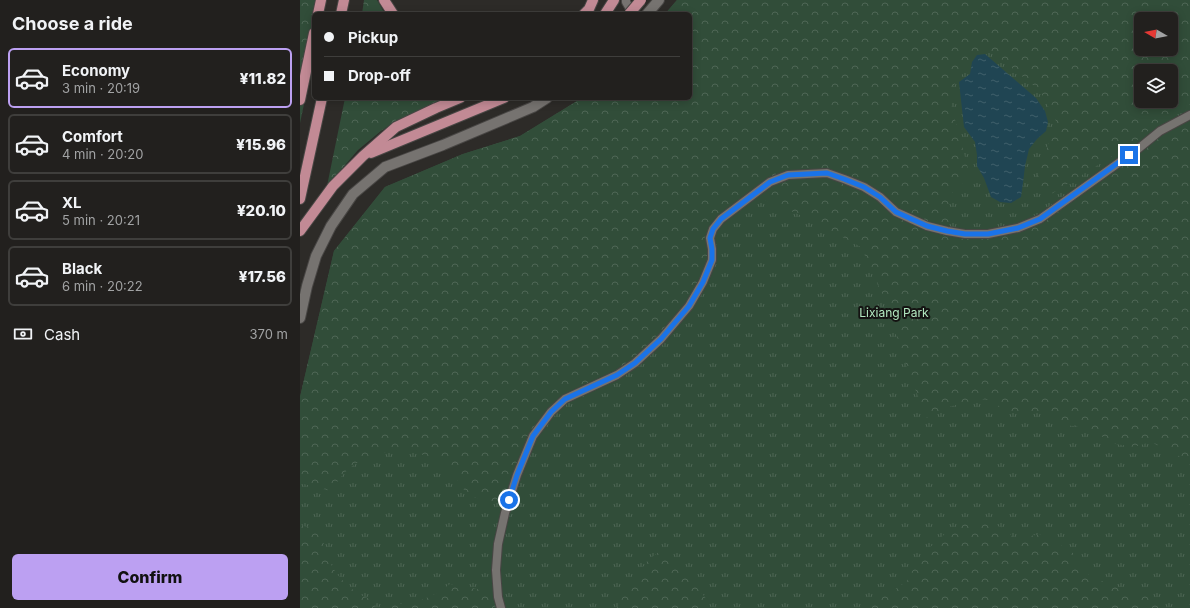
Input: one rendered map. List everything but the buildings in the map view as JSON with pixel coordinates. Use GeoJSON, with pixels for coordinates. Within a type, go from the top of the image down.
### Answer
{"type":"FeatureCollection","features":[{"type":"Feature","properties":{"kind":"main road"},"geometry":{"type":"LineString","coordinates":[[318,12],[321,0]]}},
{"type":"Feature","properties":{"kind":"main road"},"geometry":{"type":"LineString","coordinates":[[341,12],[344,0]]}},
{"type":"Feature","properties":{"kind":"main road"},"geometry":{"type":"LineString","coordinates":[[384,0],[392,12]]}},
{"type":"Feature","properties":{"kind":"main road"},"geometry":{"type":"LineString","coordinates":[[586,12],[594,0]]}},
{"type":"Feature","properties":{"kind":"main road"},"geometry":{"type":"LineString","coordinates":[[606,12],[614,0]]}},
{"type":"Feature","properties":{"kind":"main road"},"geometry":{"type":"LineString","coordinates":[[630,12],[641,0]]}},
{"type":"Feature","properties":{"kind":"main road"},"geometry":{"type":"LineString","coordinates":[[300,100],[312,43]]}},
{"type":"Feature","properties":{"kind":"main road"},"geometry":{"type":"LineString","coordinates":[[300,199],[322,100]]}},
{"type":"Feature","properties":{"kind":"main road"},"geometry":{"type":"LineString","coordinates":[[300,231],[333,186],[363,156],[396,127],[455,100]]}},
{"type":"Feature","properties":{"kind":"main road"},"geometry":{"type":"LineString","coordinates":[[363,156],[499,100]]}},
{"type":"Feature","properties":{"kind":"street"},"geometry":{"type":"LineString","coordinates":[[649,12],[659,0]]}},
{"type":"Feature","properties":{"kind":"street"},"geometry":{"type":"LineString","coordinates":[[300,318],[307,286],[316,256],[331,226],[353,194],[385,167],[450,142],[533,107],[544,100]]}},
{"type":"Feature","properties":{"kind":"lane"},"geometry":{"type":"LineString","coordinates":[[626,0],[632,12]]}},
{"type":"Feature","properties":{"kind":"lane"},"geometry":{"type":"LineString","coordinates":[[501,608],[498,597],[496,570],[498,544],[504,514],[517,475],[533,436],[551,412],[565,399],[623,371],[635,363],[661,339],[689,306],[703,282],[712,260],[710,238],[713,229],[721,219],[770,182],[788,175],[827,173],[864,187],[880,197],[896,212],[927,226],[965,234],[988,234],[1018,228],[1040,219],[1138,149],[1160,131],[1190,115]]}},
{"type":"Feature","properties":{"kind":"green space"},"geometry":{"type":"Polygon","coordinates":[[[300,0],[326,0],[323,12],[312,12],[312,66],[300,123],[300,0]]]}},
{"type":"Feature","properties":{"kind":"green space"},"geometry":{"type":"Polygon","coordinates":[[[364,0],[377,0],[384,12],[362,12],[364,0]]]}},
{"type":"Feature","properties":{"kind":"green space","name":"Lixiang Park"},"geometry":{"type":"Polygon","coordinates":[[[677,0],[1190,0],[1190,608],[300,608],[300,397],[334,251],[385,187],[463,154],[520,136],[579,100],[692,100],[692,12],[667,12],[677,0]]]}},
{"type":"Feature","properties":{"kind":"green space"},"geometry":{"type":"Polygon","coordinates":[[[677,0],[1190,0],[1190,103],[1161,120],[1135,142],[1048,196],[1036,180],[1056,121],[1040,91],[984,45],[948,93],[970,176],[949,196],[949,223],[947,228],[928,223],[911,216],[827,170],[787,172],[719,217],[709,250],[709,259],[687,304],[658,337],[633,360],[549,410],[504,504],[468,496],[454,475],[443,465],[421,454],[409,452],[385,452],[362,460],[345,472],[331,491],[300,483],[300,397],[334,251],[385,187],[463,154],[520,136],[579,100],[692,100],[692,12],[667,12],[677,0]]]}},
{"type":"Feature","properties":{"kind":"green space"},"geometry":{"type":"Polygon","coordinates":[[[345,100],[445,100],[397,120],[381,131],[358,150],[327,186],[345,100]]]}},
{"type":"Feature","properties":{"kind":"green space"},"geometry":{"type":"Polygon","coordinates":[[[1190,120],[1190,461],[1150,442],[1134,447],[1116,444],[1084,427],[1062,425],[1046,412],[1031,414],[1011,413],[990,400],[978,399],[945,408],[927,418],[911,379],[884,298],[861,247],[807,218],[758,197],[772,186],[789,179],[826,178],[862,191],[894,215],[925,230],[946,236],[965,239],[988,238],[1019,232],[1042,223],[1140,153],[1162,135],[1190,120]]]}},
{"type":"Feature","properties":{"kind":"green space"},"geometry":{"type":"Polygon","coordinates":[[[966,522],[992,524],[1005,529],[1016,540],[1039,534],[1053,540],[1073,553],[1079,565],[1090,576],[1109,584],[1156,599],[1160,608],[860,608],[890,593],[907,581],[918,560],[929,548],[946,533],[966,522]]]}},
{"type":"Feature","properties":{"kind":"green space"},"geometry":{"type":"Polygon","coordinates":[[[300,525],[321,531],[324,547],[332,567],[344,582],[352,589],[377,601],[375,608],[300,608],[300,525]]]}},
{"type":"Feature","properties":{"kind":"green space"},"geometry":{"type":"Polygon","coordinates":[[[663,549],[705,597],[710,608],[617,608],[624,594],[648,560],[663,549]]]}},
{"type":"Feature","properties":{"kind":"green space"},"geometry":{"type":"Polygon","coordinates":[[[450,584],[493,592],[497,608],[390,608],[391,604],[422,600],[450,584]]]}},
{"type":"Feature","properties":{"kind":"water"},"geometry":{"type":"Polygon","coordinates":[[[985,54],[1036,98],[1045,111],[1048,122],[1046,131],[1029,149],[1021,197],[1011,203],[1000,202],[991,197],[984,178],[977,166],[975,142],[964,127],[959,82],[970,74],[972,62],[977,55],[985,54]]]}},
{"type":"Feature","properties":{"kind":"route"},"geometry":{"type":"LineString","coordinates":[[509,500],[517,475],[533,436],[551,412],[565,399],[617,375],[635,363],[661,339],[689,306],[703,282],[712,260],[710,238],[713,229],[721,219],[770,182],[788,175],[827,173],[864,187],[880,197],[896,212],[927,226],[965,234],[988,234],[1018,228],[1040,219],[1129,155]]}}]}
